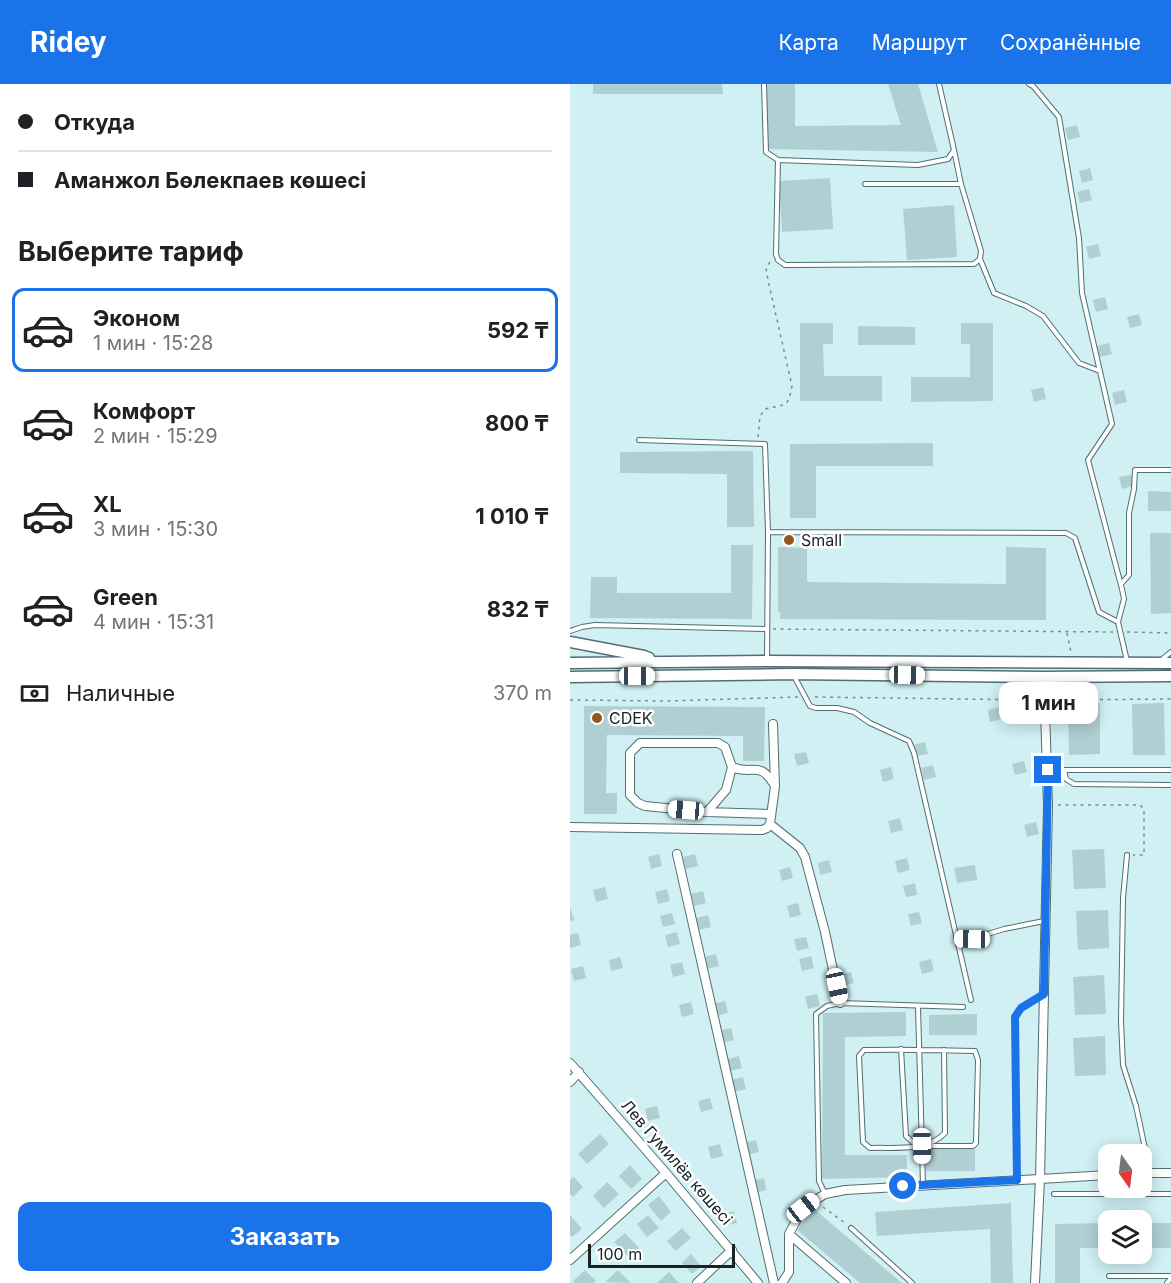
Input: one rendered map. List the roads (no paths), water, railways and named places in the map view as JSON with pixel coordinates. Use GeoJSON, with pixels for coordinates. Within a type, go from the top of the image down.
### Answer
{"type":"FeatureCollection","features":[{"type":"Feature","properties":{"kind":"street"},"geometry":{"type":"LineString","coordinates":[[570,642],[644,656],[655,661]]}},
{"type":"Feature","properties":{"kind":"street"},"geometry":{"type":"LineString","coordinates":[[570,663],[655,661],[1171,663]]}},
{"type":"Feature","properties":{"kind":"street"},"geometry":{"type":"LineString","coordinates":[[570,677],[792,674],[1171,676]]}},
{"type":"Feature","properties":{"kind":"street"},"geometry":{"type":"LineString","coordinates":[[1035,1283],[1040,1179],[1048,805],[1044,677]]}},
{"type":"Feature","properties":{"kind":"street"},"geometry":{"type":"LineString","coordinates":[[570,828],[762,830],[768,828],[775,786],[773,724]]}},
{"type":"Feature","properties":{"kind":"street"},"geometry":{"type":"LineString","coordinates":[[706,812],[726,790],[732,767],[725,747],[718,743],[640,743],[630,753],[630,795],[638,803],[645,806],[706,812],[771,814]]}},
{"type":"Feature","properties":{"kind":"street"},"geometry":{"type":"LineString","coordinates":[[732,767],[739,770],[759,769],[768,774],[775,786]]}},
{"type":"Feature","properties":{"kind":"street"},"geometry":{"type":"LineString","coordinates":[[770,824],[800,848],[805,857],[825,932],[840,1003]]}},
{"type":"Feature","properties":{"kind":"street"},"geometry":{"type":"LineString","coordinates":[[677,854],[774,1283]]}},
{"type":"Feature","properties":{"kind":"street","name":"Лев Гумилёв көшесі"},"geometry":{"type":"LineString","coordinates":[[570,1063],[758,1283]]}},
{"type":"Feature","properties":{"kind":"street"},"geometry":{"type":"LineString","coordinates":[[570,1082],[579,1072]]}},
{"type":"Feature","properties":{"kind":"street"},"geometry":{"type":"LineString","coordinates":[[570,1260],[666,1173]]}},
{"type":"Feature","properties":{"kind":"street"},"geometry":{"type":"LineString","coordinates":[[1152,1173],[1171,1173]]}},
{"type":"Feature","properties":{"kind":"street"},"geometry":{"type":"LineString","coordinates":[[782,1283],[789,1272],[789,1234],[803,1208],[825,1194],[845,1190],[1098,1176]]}},
{"type":"Feature","properties":{"kind":"street"},"geometry":{"type":"LineString","coordinates":[[789,1234],[846,1283]]}},
{"type":"Feature","properties":{"kind":"street"},"geometry":{"type":"LineString","coordinates":[[697,1283],[732,1250]]}},
{"type":"Feature","properties":{"kind":"lane"},"geometry":{"type":"LineString","coordinates":[[764,84],[766,152],[778,160],[918,165],[948,159],[954,150]]}},
{"type":"Feature","properties":{"kind":"lane"},"geometry":{"type":"LineString","coordinates":[[939,84],[961,184],[981,251],[980,259],[994,293],[1026,306],[1043,316],[1079,363],[1100,371]]}},
{"type":"Feature","properties":{"kind":"lane"},"geometry":{"type":"LineString","coordinates":[[1029,84],[1059,117],[1079,238],[1082,293],[1112,424],[1088,460],[1124,599],[1118,622],[1128,663]]}},
{"type":"Feature","properties":{"kind":"lane"},"geometry":{"type":"LineString","coordinates":[[778,160],[776,254],[778,260],[784,265],[974,264],[980,259]]}},
{"type":"Feature","properties":{"kind":"lane"},"geometry":{"type":"LineString","coordinates":[[865,184],[961,184]]}},
{"type":"Feature","properties":{"kind":"lane"},"geometry":{"type":"LineString","coordinates":[[639,440],[765,444],[768,532],[767,661]]}},
{"type":"Feature","properties":{"kind":"lane"},"geometry":{"type":"LineString","coordinates":[[1121,585],[1129,575],[1129,513],[1135,470],[1171,470]]}},
{"type":"Feature","properties":{"kind":"lane"},"geometry":{"type":"LineString","coordinates":[[768,532],[1066,533],[1075,538],[1099,612],[1118,622]]}},
{"type":"Feature","properties":{"kind":"lane"},"geometry":{"type":"LineString","coordinates":[[570,631],[596,626],[767,629]]}},
{"type":"Feature","properties":{"kind":"lane"},"geometry":{"type":"LineString","coordinates":[[1159,663],[1171,652]]}},
{"type":"Feature","properties":{"kind":"lane"},"geometry":{"type":"LineString","coordinates":[[792,674],[810,706],[854,712],[870,723],[909,741],[914,753],[971,1000]]}},
{"type":"Feature","properties":{"kind":"lane"},"geometry":{"type":"LineString","coordinates":[[1048,770],[1171,770]]}},
{"type":"Feature","properties":{"kind":"lane"},"geometry":{"type":"LineString","coordinates":[[1064,770],[1066,779],[1074,784],[1171,785]]}},
{"type":"Feature","properties":{"kind":"lane"},"geometry":{"type":"LineString","coordinates":[[1127,855],[1123,920],[1122,1065],[1136,1106],[1142,1144]]}},
{"type":"Feature","properties":{"kind":"lane"},"geometry":{"type":"LineString","coordinates":[[957,938],[972,939],[1004,929],[1045,921]]}},
{"type":"Feature","properties":{"kind":"lane"},"geometry":{"type":"LineString","coordinates":[[1017,1180],[1015,1017],[1021,1008],[1044,994]]}},
{"type":"Feature","properties":{"kind":"lane"},"geometry":{"type":"LineString","coordinates":[[825,1194],[819,1181],[816,1014],[827,1006],[840,1003],[963,1007]]}},
{"type":"Feature","properties":{"kind":"lane"},"geometry":{"type":"LineString","coordinates":[[918,1007],[920,1146],[923,1185]]}},
{"type":"Feature","properties":{"kind":"lane"},"geometry":{"type":"LineString","coordinates":[[864,1050],[901,1050],[975,1051],[977,1055],[977,1139],[973,1146],[870,1148],[862,1142],[859,1056],[864,1050]]}},
{"type":"Feature","properties":{"kind":"lane"},"geometry":{"type":"LineString","coordinates":[[901,1050],[906,1136],[920,1146]]}},
{"type":"Feature","properties":{"kind":"lane"},"geometry":{"type":"LineString","coordinates":[[920,1146],[940,1138],[945,1133],[944,1050]]}},
{"type":"Feature","properties":{"kind":"lane"},"geometry":{"type":"LineString","coordinates":[[1054,1194],[1171,1194]]}},
{"type":"Feature","properties":{"kind":"lane"},"geometry":{"type":"LineString","coordinates":[[851,1228],[912,1283]]}},
{"type":"Feature","properties":{"kind":"lane"},"geometry":{"type":"LineString","coordinates":[[1109,1276],[1171,1277]]}},
{"type":"Feature","properties":{"kind":"lane"},"geometry":{"type":"LineString","coordinates":[[1167,1283],[1171,1277]]}},
{"type":"Feature","properties":{"kind":"place","name":"Small"},"geometry":{"type":"Point","coordinates":[789,540]}},
{"type":"Feature","properties":{"kind":"place","name":"CDEK"},"geometry":{"type":"Point","coordinates":[597,718]}}]}
